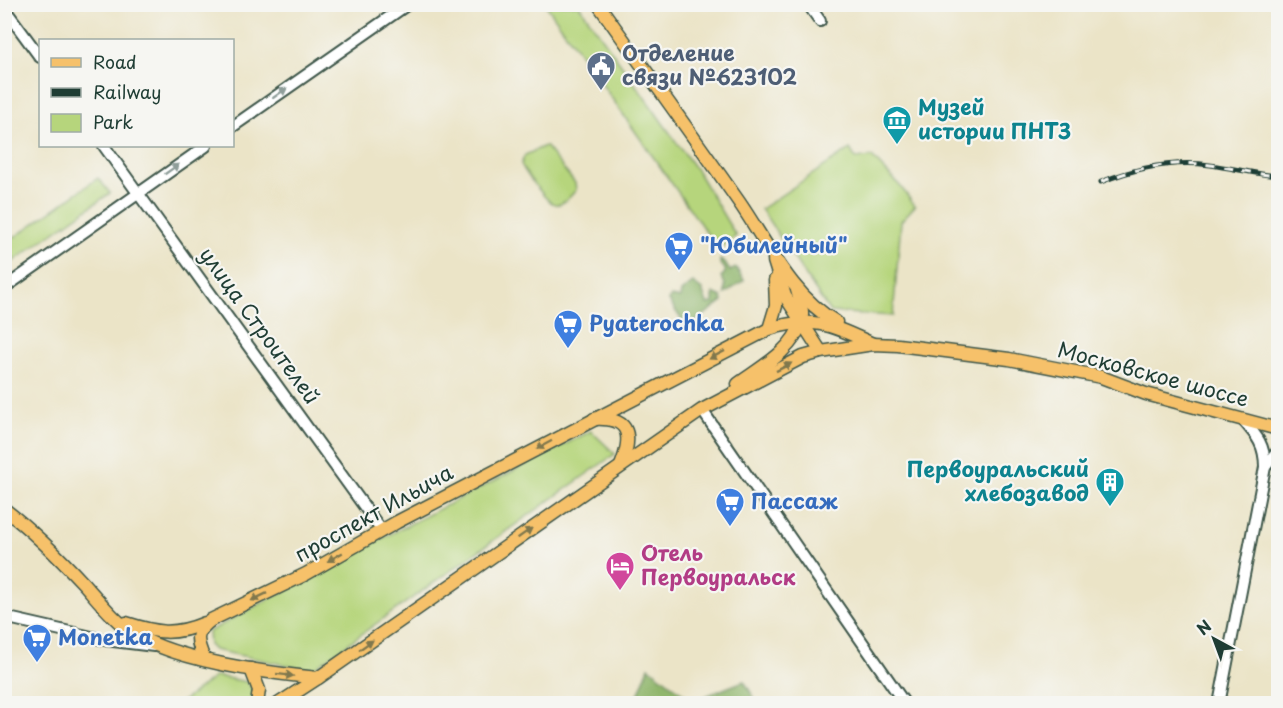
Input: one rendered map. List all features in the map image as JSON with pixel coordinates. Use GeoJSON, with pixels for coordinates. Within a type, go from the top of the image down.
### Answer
{"type":"FeatureCollection","features":[{"type":"Feature","properties":{"kind":"main road"},"geometry":{"type":"LineString","coordinates":[[598,4],[739,201],[796,287],[822,314],[873,344]]}},
{"type":"Feature","properties":{"kind":"main road"},"geometry":{"type":"LineString","coordinates":[[770,249],[786,296],[821,352]]}},
{"type":"Feature","properties":{"kind":"main road"},"geometry":{"type":"LineString","coordinates":[[769,329],[776,306],[775,264]]}},
{"type":"Feature","properties":{"kind":"main road"},"geometry":{"type":"LineString","coordinates":[[278,704],[708,406],[790,345],[801,322],[801,303],[796,287]]}},
{"type":"Feature","properties":{"kind":"main road","name":"проспект Ильича"},"geometry":{"type":"LineString","coordinates":[[119,621],[159,632],[174,632],[184,631],[211,620],[306,574],[382,531],[769,329],[801,322],[831,325],[873,344]]}},
{"type":"Feature","properties":{"kind":"main road"},"geometry":{"type":"LineString","coordinates":[[708,406],[803,357],[873,344]]}},
{"type":"Feature","properties":{"kind":"main road","name":"Московское шоссе"},"geometry":{"type":"LineString","coordinates":[[873,344],[898,345],[1009,360],[1101,377],[1146,394],[1278,429]]}},
{"type":"Feature","properties":{"kind":"main road"},"geometry":{"type":"LineString","coordinates":[[594,419],[607,419],[620,423],[628,431],[629,445],[621,466]]}},
{"type":"Feature","properties":{"kind":"main road"},"geometry":{"type":"LineString","coordinates":[[4,509],[54,552],[119,621],[137,636],[161,647],[204,659],[251,669],[318,678]]}},
{"type":"Feature","properties":{"kind":"main road"},"geometry":{"type":"LineString","coordinates":[[204,659],[198,634],[201,628],[211,620]]}},
{"type":"Feature","properties":{"kind":"main road"},"geometry":{"type":"LineString","coordinates":[[251,669],[259,690],[257,704]]}},
{"type":"Feature","properties":{"kind":"street"},"geometry":{"type":"LineString","coordinates":[[234,126],[408,4]]}},
{"type":"Feature","properties":{"kind":"street"},"geometry":{"type":"LineString","coordinates":[[807,4],[820,21]]}},
{"type":"Feature","properties":{"kind":"street"},"geometry":{"type":"LineString","coordinates":[[4,8],[39,56]]}},
{"type":"Feature","properties":{"kind":"street","name":"улица Строителей"},"geometry":{"type":"LineString","coordinates":[[105,147],[382,531]]}},
{"type":"Feature","properties":{"kind":"street"},"geometry":{"type":"LineString","coordinates":[[4,288],[205,147]]}},
{"type":"Feature","properties":{"kind":"street"},"geometry":{"type":"LineString","coordinates":[[708,406],[905,704]]}},
{"type":"Feature","properties":{"kind":"street"},"geometry":{"type":"LineString","coordinates":[[1219,704],[1265,467],[1265,453],[1258,436],[1243,420]]}},
{"type":"Feature","properties":{"kind":"street"},"geometry":{"type":"LineString","coordinates":[[1265,467],[1278,451]]}},
{"type":"Feature","properties":{"kind":"street"},"geometry":{"type":"LineString","coordinates":[[4,617],[105,640],[161,647]]}},
{"type":"Feature","properties":{"kind":"green space"},"geometry":{"type":"Polygon","coordinates":[[[546,5],[579,5],[699,174],[736,236],[718,249],[546,5]]]}},
{"type":"Feature","properties":{"kind":"green space"},"geometry":{"type":"Polygon","coordinates":[[[545,146],[575,183],[576,190],[562,203],[554,204],[549,201],[521,164],[525,155],[545,146]]]}},
{"type":"Feature","properties":{"kind":"green space"},"geometry":{"type":"Polygon","coordinates":[[[850,149],[856,159],[872,157],[901,187],[915,206],[901,221],[893,316],[830,312],[761,209],[850,149]]]}},
{"type":"Feature","properties":{"kind":"green space"},"geometry":{"type":"Polygon","coordinates":[[[98,178],[110,193],[5,267],[5,244],[98,178]]]}},
{"type":"Feature","properties":{"kind":"green space"},"geometry":{"type":"Polygon","coordinates":[[[720,260],[730,271],[736,268],[744,280],[725,294],[725,284],[721,277],[725,269],[720,260]]]}},
{"type":"Feature","properties":{"kind":"green space"},"geometry":{"type":"Polygon","coordinates":[[[693,283],[702,290],[707,304],[713,303],[713,293],[722,297],[723,301],[689,326],[683,322],[669,301],[671,296],[680,298],[681,292],[693,283]]]}},
{"type":"Feature","properties":{"kind":"green space"},"geometry":{"type":"Polygon","coordinates":[[[591,431],[615,454],[311,670],[214,650],[209,645],[208,632],[375,542],[591,431]]]}},
{"type":"Feature","properties":{"kind":"green space"},"geometry":{"type":"Polygon","coordinates":[[[649,667],[693,701],[744,681],[757,703],[635,703],[649,667]]]}},
{"type":"Feature","properties":{"kind":"green space"},"geometry":{"type":"Polygon","coordinates":[[[216,676],[247,682],[254,692],[251,703],[179,704],[216,676]]]}},
{"type":"Feature","properties":{"kind":"railway"},"geometry":{"type":"LineString","coordinates":[[1101,182],[1141,169],[1168,164],[1210,165],[1278,176]]}},
{"type":"Feature","properties":{"kind":"place","name":"Отделение связи №623102"},"geometry":{"type":"Point","coordinates":[601,92]}},
{"type":"Feature","properties":{"kind":"place","name":"Музей истории ПНТЗ"},"geometry":{"type":"Point","coordinates":[897,146]}},
{"type":"Feature","properties":{"kind":"place","name":"\"Юбилейный\""},"geometry":{"type":"Point","coordinates":[679,272]}},
{"type":"Feature","properties":{"kind":"place","name":"Pyaterochka"},"geometry":{"type":"Point","coordinates":[568,350]}},
{"type":"Feature","properties":{"kind":"place","name":"Первоуральский хлебозавод"},"geometry":{"type":"Point","coordinates":[1110,508]}},
{"type":"Feature","properties":{"kind":"place","name":"Пассаж"},"geometry":{"type":"Point","coordinates":[730,528]}},
{"type":"Feature","properties":{"kind":"place","name":"Отель Первоуральск"},"geometry":{"type":"Point","coordinates":[620,592]}},
{"type":"Feature","properties":{"kind":"place","name":"Monetka"},"geometry":{"type":"Point","coordinates":[37,664]}}]}
